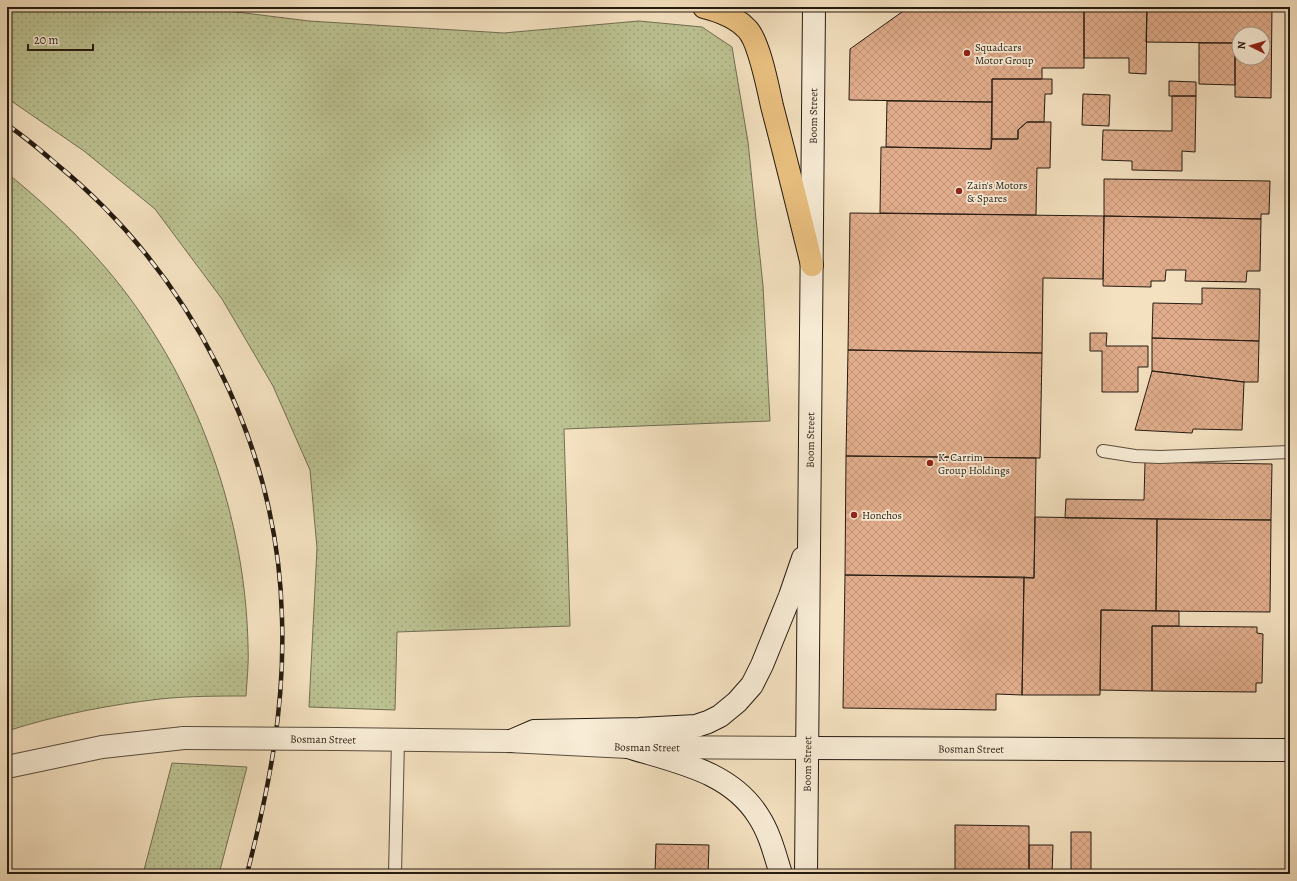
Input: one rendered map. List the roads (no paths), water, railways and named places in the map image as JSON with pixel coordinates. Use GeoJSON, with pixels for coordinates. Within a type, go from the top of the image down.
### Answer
{"type":"FeatureCollection","features":[{"type":"Feature","properties":{"kind":"main road"},"geometry":{"type":"LineString","coordinates":[[704,7],[724,13],[747,28],[757,47],[812,265]]}},
{"type":"Feature","properties":{"kind":"main road","name":"Boom Street"},"geometry":{"type":"LineString","coordinates":[[806,874],[814,7]]}},
{"type":"Feature","properties":{"kind":"main road"},"geometry":{"type":"LineString","coordinates":[[511,742],[534,731],[646,729],[696,726],[720,716],[737,702],[752,685],[762,665],[790,596],[810,540]]}},
{"type":"Feature","properties":{"kind":"main road","name":"Bosman Street"},"geometry":{"type":"LineString","coordinates":[[7,767],[102,747],[184,738],[511,742],[628,747],[1290,750]]}},
{"type":"Feature","properties":{"kind":"main road"},"geometry":{"type":"LineString","coordinates":[[628,747],[699,769],[732,786],[749,803],[759,817],[770,839],[781,874]]}},
{"type":"Feature","properties":{"kind":"lane"},"geometry":{"type":"LineString","coordinates":[[1103,451],[1135,456],[1160,457],[1290,452]]}},
{"type":"Feature","properties":{"kind":"lane"},"geometry":{"type":"LineString","coordinates":[[395,874],[398,740]]}},
{"type":"Feature","properties":{"kind":"railway"},"geometry":{"type":"LineString","coordinates":[[7,125],[43,152],[103,206],[146,255],[185,308],[218,366],[244,426],[264,488],[277,553],[282,618],[281,684],[269,779],[247,874]]}},
{"type":"Feature","properties":{"kind":"place","name":"Squadcars Motor Group"},"geometry":{"type":"Point","coordinates":[967,53]}},
{"type":"Feature","properties":{"kind":"place","name":"Zain's Motors & Spares"},"geometry":{"type":"Point","coordinates":[959,191]}},
{"type":"Feature","properties":{"kind":"place","name":"K. Carrim Group Holdings"},"geometry":{"type":"Point","coordinates":[930,463]}},
{"type":"Feature","properties":{"kind":"place","name":"Honchos"},"geometry":{"type":"Point","coordinates":[854,515]}}]}
